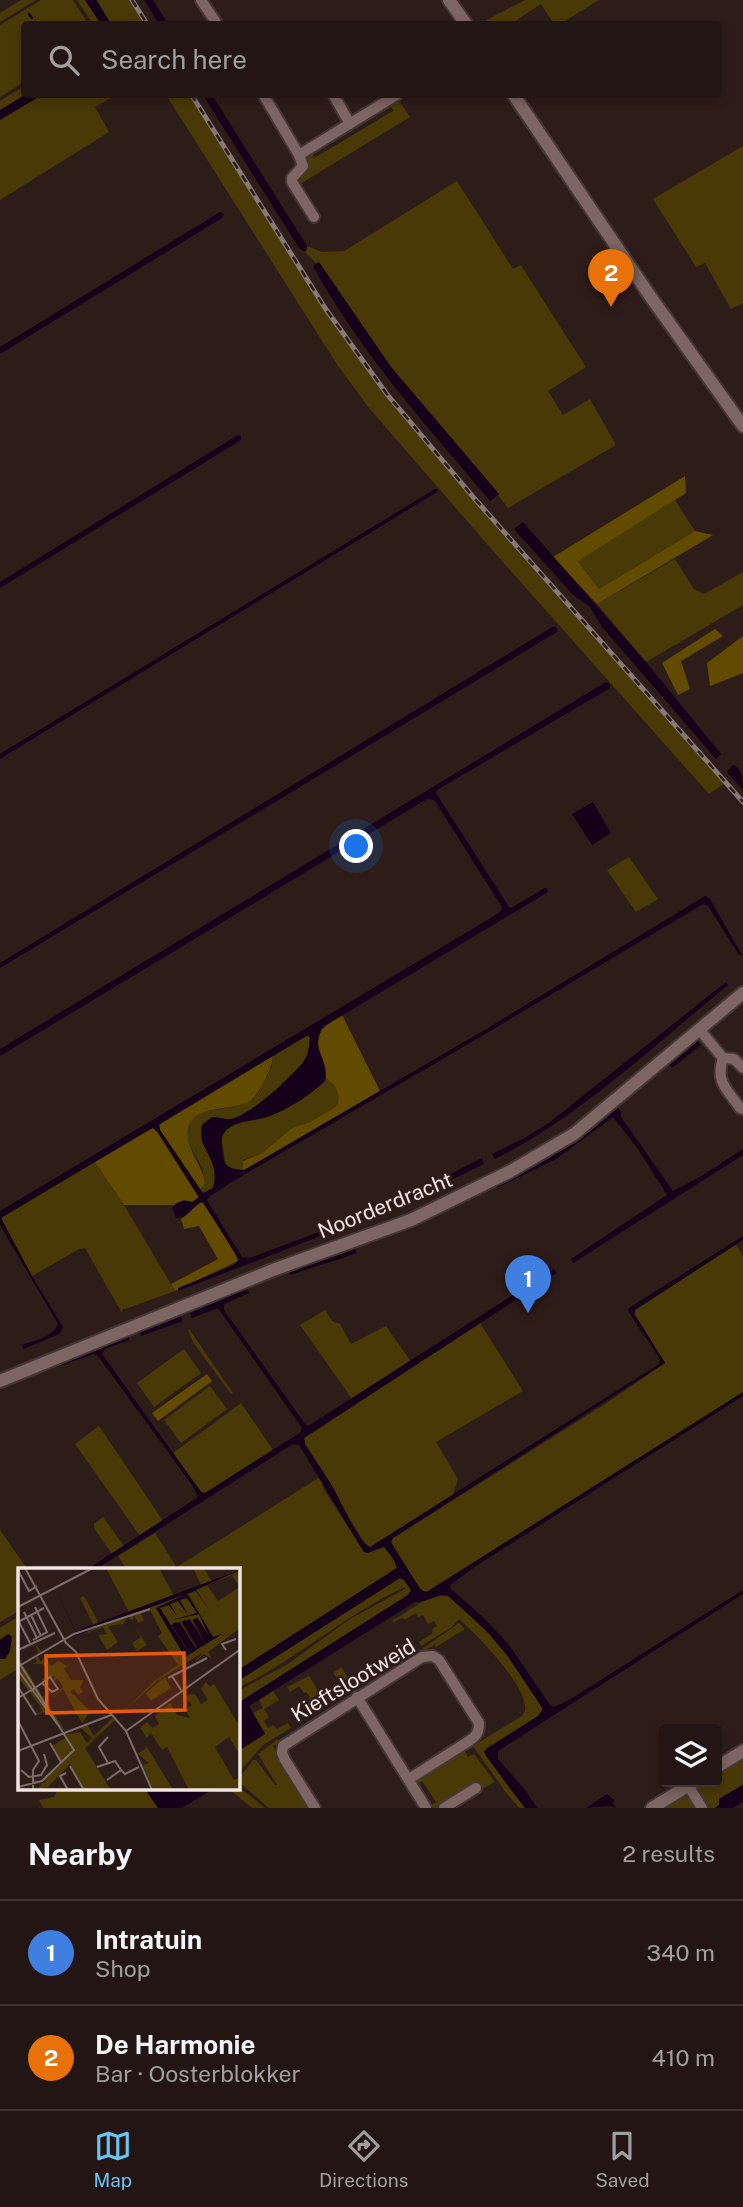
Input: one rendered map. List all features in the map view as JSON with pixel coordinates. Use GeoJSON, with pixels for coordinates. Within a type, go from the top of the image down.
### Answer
{"type":"FeatureCollection","features":[{"type":"Feature","properties":{"kind":"street"},"geometry":{"type":"LineString","coordinates":[[449,0],[464,21]]}},
{"type":"Feature","properties":{"kind":"street"},"geometry":{"type":"LineString","coordinates":[[206,2],[216,21]]}},
{"type":"Feature","properties":{"kind":"street"},"geometry":{"type":"LineString","coordinates":[[265,98],[299,155],[303,166],[292,178],[292,182],[314,217]]}},
{"type":"Feature","properties":{"kind":"street"},"geometry":{"type":"LineString","coordinates":[[335,98],[350,124]]}},
{"type":"Feature","properties":{"kind":"street"},"geometry":{"type":"LineString","coordinates":[[299,155],[392,98]]}},
{"type":"Feature","properties":{"kind":"street"},"geometry":{"type":"LineString","coordinates":[[516,98],[650,296],[743,426]]}},
{"type":"Feature","properties":{"kind":"street","name":"Noorderdracht"},"geometry":{"type":"LineString","coordinates":[[0,1381],[273,1270],[411,1220],[509,1172],[574,1134],[743,993]]}},
{"type":"Feature","properties":{"kind":"street"},"geometry":{"type":"LineString","coordinates":[[699,1029],[723,1058],[734,1059],[743,1068]]}},
{"type":"Feature","properties":{"kind":"street"},"geometry":{"type":"LineString","coordinates":[[723,1058],[719,1071],[720,1079],[743,1109]]}},
{"type":"Feature","properties":{"kind":"street","name":"Kieftslootweid"},"geometry":{"type":"LineString","coordinates":[[316,1808],[285,1760],[282,1749],[286,1742],[427,1656],[439,1660],[479,1723],[477,1735],[409,1779]]}},
{"type":"Feature","properties":{"kind":"street"},"geometry":{"type":"LineString","coordinates":[[357,1697],[426,1808]]}},
{"type":"Feature","properties":{"kind":"street"},"geometry":{"type":"LineString","coordinates":[[722,1764],[743,1751]]}},
{"type":"Feature","properties":{"kind":"street"},"geometry":{"type":"LineString","coordinates":[[652,1808],[685,1787]]}},
{"type":"Feature","properties":{"kind":"street"},"geometry":{"type":"LineString","coordinates":[[693,1787],[702,1808]]}},
{"type":"Feature","properties":{"kind":"street"},"geometry":{"type":"LineString","coordinates":[[444,1808],[476,1788]]}},
{"type":"Feature","properties":{"kind":"shaded area"},"geometry":{"type":"Polygon","coordinates":[[[21,0],[36,0],[0,22],[0,13],[21,0]]]}},
{"type":"Feature","properties":{"kind":"shaded area"},"geometry":{"type":"Polygon","coordinates":[[[41,0],[73,0],[86,21],[21,21],[21,84],[0,97],[0,25],[41,0]]]}},
{"type":"Feature","properties":{"kind":"shaded area"},"geometry":{"type":"Polygon","coordinates":[[[77,0],[85,0],[99,21],[91,21],[77,0]]]}},
{"type":"Feature","properties":{"kind":"shaded area"},"geometry":{"type":"Polygon","coordinates":[[[85,0],[96,0],[109,21],[99,21],[85,0]]]}},
{"type":"Feature","properties":{"kind":"shaded area"},"geometry":{"type":"Polygon","coordinates":[[[97,0],[130,0],[143,21],[109,21],[97,0]]]}},
{"type":"Feature","properties":{"kind":"shaded area"},"geometry":{"type":"Polygon","coordinates":[[[144,0],[153,0],[166,21],[157,21],[144,0]]]}},
{"type":"Feature","properties":{"kind":"shaded area"},"geometry":{"type":"Polygon","coordinates":[[[525,0],[599,0],[565,21],[552,21],[541,4],[516,21],[485,21],[525,0]]]}},
{"type":"Feature","properties":{"kind":"shaded area"},"geometry":{"type":"Polygon","coordinates":[[[21,88],[21,97],[0,110],[0,101],[21,88]]]}},
{"type":"Feature","properties":{"kind":"shaded area"},"geometry":{"type":"Polygon","coordinates":[[[21,97],[37,98],[0,120],[0,110],[21,97]]]}},
{"type":"Feature","properties":{"kind":"shaded area"},"geometry":{"type":"Polygon","coordinates":[[[37,98],[111,98],[95,107],[109,132],[0,200],[0,120],[37,98]]]}},
{"type":"Feature","properties":{"kind":"shaded area"},"geometry":{"type":"Polygon","coordinates":[[[168,98],[191,98],[292,259],[378,387],[502,534],[724,784],[709,794],[369,408],[338,366],[168,98]]]}},
{"type":"Feature","properties":{"kind":"shaded area"},"geometry":{"type":"Polygon","coordinates":[[[205,98],[214,98],[307,246],[305,252],[299,248],[205,98]]]}},
{"type":"Feature","properties":{"kind":"shaded area"},"geometry":{"type":"Polygon","coordinates":[[[400,102],[410,117],[300,184],[301,173],[309,168],[304,157],[310,154],[316,157],[393,111],[390,104],[400,102]]]}},
{"type":"Feature","properties":{"kind":"shaded area"},"geometry":{"type":"Polygon","coordinates":[[[743,146],[743,303],[731,309],[705,263],[696,267],[653,199],[743,146]]]}},
{"type":"Feature","properties":{"kind":"shaded area"},"geometry":{"type":"Polygon","coordinates":[[[457,181],[513,269],[521,265],[586,367],[548,391],[563,415],[590,399],[616,445],[508,508],[391,367],[319,263],[305,252],[307,246],[322,252],[344,251],[457,181]]]}},
{"type":"Feature","properties":{"kind":"shaded area"},"geometry":{"type":"Polygon","coordinates":[[[220,212],[224,214],[222,218],[0,354],[0,347],[220,212]]]}},
{"type":"Feature","properties":{"kind":"shaded area"},"geometry":{"type":"Polygon","coordinates":[[[319,262],[391,367],[499,494],[490,501],[375,362],[315,270],[313,266],[319,262]]]}},
{"type":"Feature","properties":{"kind":"shaded area"},"geometry":{"type":"Polygon","coordinates":[[[238,435],[241,440],[0,588],[0,582],[238,435]]]}},
{"type":"Feature","properties":{"kind":"shaded area"},"geometry":{"type":"Polygon","coordinates":[[[685,476],[686,493],[578,561],[599,589],[695,531],[713,535],[597,604],[553,557],[685,476]]]}},
{"type":"Feature","properties":{"kind":"shaded area"},"geometry":{"type":"Polygon","coordinates":[[[438,489],[437,492],[0,759],[0,754],[8,749],[438,489]]]}},
{"type":"Feature","properties":{"kind":"shaded area"},"geometry":{"type":"Polygon","coordinates":[[[675,500],[695,531],[599,589],[578,560],[675,500]]]}},
{"type":"Feature","properties":{"kind":"shaded area"},"geometry":{"type":"Polygon","coordinates":[[[523,522],[646,662],[721,754],[716,759],[602,627],[590,607],[573,595],[514,529],[523,522]]]}},
{"type":"Feature","properties":{"kind":"shaded area"},"geometry":{"type":"Polygon","coordinates":[[[675,559],[694,589],[704,594],[743,572],[743,605],[646,662],[597,604],[675,559]]]}},
{"type":"Feature","properties":{"kind":"shaded area"},"geometry":{"type":"Polygon","coordinates":[[[554,626],[557,632],[0,968],[0,963],[554,626]]]}},
{"type":"Feature","properties":{"kind":"shaded area"},"geometry":{"type":"Polygon","coordinates":[[[715,629],[723,636],[681,661],[690,689],[678,695],[662,663],[715,629]]]}},
{"type":"Feature","properties":{"kind":"shaded area"},"geometry":{"type":"Polygon","coordinates":[[[743,636],[743,673],[710,686],[707,663],[743,636]]]}},
{"type":"Feature","properties":{"kind":"shaded area"},"geometry":{"type":"Polygon","coordinates":[[[606,682],[610,684],[610,688],[436,793],[509,907],[545,888],[548,892],[323,1027],[318,1043],[325,1066],[325,1081],[306,1097],[285,1109],[229,1128],[222,1140],[225,1164],[233,1169],[244,1170],[488,1028],[705,896],[710,899],[742,955],[739,955],[708,906],[703,904],[235,1180],[207,1200],[242,1257],[249,1258],[376,1211],[482,1158],[484,1164],[388,1210],[178,1291],[178,1288],[232,1266],[239,1260],[203,1202],[184,1217],[176,1218],[172,1208],[174,1206],[181,1202],[192,1202],[199,1197],[158,1132],[150,1129],[1,1218],[63,1327],[57,1335],[23,1349],[22,1345],[47,1335],[58,1324],[0,1225],[0,1211],[494,916],[502,907],[434,800],[427,799],[0,1056],[0,1049],[606,682]],[[308,1035],[159,1124],[160,1130],[203,1193],[213,1188],[215,1178],[202,1141],[202,1125],[212,1117],[228,1119],[242,1115],[272,1093],[305,1059],[310,1038],[308,1035]]]}},
{"type":"Feature","properties":{"kind":"shaded area"},"geometry":{"type":"Polygon","coordinates":[[[733,765],[741,772],[743,790],[727,772],[733,765]]]}},
{"type":"Feature","properties":{"kind":"shaded area"},"geometry":{"type":"Polygon","coordinates":[[[593,802],[611,833],[592,845],[572,814],[593,802]]]}},
{"type":"Feature","properties":{"kind":"shaded area"},"geometry":{"type":"Polygon","coordinates":[[[629,857],[658,899],[636,912],[607,870],[629,857]]]}},
{"type":"Feature","properties":{"kind":"shaded area"},"geometry":{"type":"Polygon","coordinates":[[[726,982],[728,985],[587,1101],[558,1122],[495,1159],[492,1154],[550,1122],[726,982]]]}},
{"type":"Feature","properties":{"kind":"shaded area"},"geometry":{"type":"Polygon","coordinates":[[[342,1015],[380,1091],[243,1171],[243,1161],[262,1153],[292,1128],[310,1122],[337,1106],[338,1094],[326,1078],[317,1037],[342,1015]]]}},
{"type":"Feature","properties":{"kind":"shaded area"},"geometry":{"type":"Polygon","coordinates":[[[308,1035],[308,1052],[304,1062],[248,1112],[227,1120],[217,1117],[201,1141],[209,1154],[216,1177],[210,1190],[203,1193],[200,1190],[205,1183],[202,1167],[188,1138],[190,1121],[200,1112],[233,1107],[253,1099],[272,1066],[273,1056],[308,1035]]]}},
{"type":"Feature","properties":{"kind":"shaded area"},"geometry":{"type":"Polygon","coordinates":[[[697,1040],[701,1045],[672,1068],[669,1064],[697,1040]]]}},
{"type":"Feature","properties":{"kind":"shaded area"},"geometry":{"type":"Polygon","coordinates":[[[273,1056],[264,1082],[251,1100],[233,1107],[204,1112],[191,1122],[188,1139],[205,1183],[200,1190],[159,1125],[273,1056]]]}},
{"type":"Feature","properties":{"kind":"shaded area"},"geometry":{"type":"Polygon","coordinates":[[[326,1078],[337,1090],[337,1106],[310,1122],[292,1128],[262,1153],[243,1160],[243,1171],[228,1167],[222,1138],[230,1127],[285,1109],[326,1078]]]}},
{"type":"Feature","properties":{"kind":"shaded area"},"geometry":{"type":"Polygon","coordinates":[[[617,1107],[621,1117],[673,1191],[743,1149],[743,1155],[573,1263],[571,1259],[667,1195],[638,1149],[613,1117],[556,1159],[497,1188],[495,1184],[559,1150],[617,1107]]]}},
{"type":"Feature","properties":{"kind":"shaded area"},"geometry":{"type":"Polygon","coordinates":[[[153,1128],[199,1198],[192,1202],[184,1200],[175,1205],[124,1205],[95,1162],[153,1128]]]}},
{"type":"Feature","properties":{"kind":"shaded area"},"geometry":{"type":"Polygon","coordinates":[[[95,1162],[175,1291],[122,1310],[122,1313],[85,1248],[32,1276],[1,1220],[3,1216],[95,1162]]]}},
{"type":"Feature","properties":{"kind":"shaded area"},"geometry":{"type":"Polygon","coordinates":[[[200,1202],[233,1248],[238,1261],[175,1291],[171,1284],[218,1259],[199,1226],[184,1229],[181,1219],[200,1202]]]}},
{"type":"Feature","properties":{"kind":"shaded area"},"geometry":{"type":"Polygon","coordinates":[[[743,1236],[743,1240],[635,1310],[635,1315],[665,1363],[393,1538],[391,1542],[420,1589],[428,1591],[743,1392],[743,1396],[450,1585],[509,1645],[554,1707],[743,1590],[743,1594],[498,1751],[498,1759],[537,1808],[525,1808],[484,1751],[538,1716],[543,1709],[507,1655],[487,1631],[447,1595],[415,1602],[249,1706],[265,1734],[240,1750],[240,1702],[408,1595],[411,1590],[400,1578],[240,1680],[240,1669],[397,1568],[393,1557],[384,1547],[364,1552],[299,1445],[293,1444],[98,1568],[89,1568],[197,1498],[197,1494],[98,1356],[94,1354],[57,1367],[59,1364],[129,1337],[129,1340],[105,1349],[102,1354],[201,1492],[205,1493],[301,1432],[302,1428],[218,1308],[192,1318],[190,1313],[247,1289],[249,1293],[224,1304],[224,1310],[308,1426],[554,1269],[557,1273],[304,1438],[355,1530],[370,1547],[659,1364],[660,1359],[628,1311],[743,1236]]]}},
{"type":"Feature","properties":{"kind":"shaded area"},"geometry":{"type":"Polygon","coordinates":[[[736,1244],[743,1256],[743,1392],[446,1581],[428,1591],[422,1591],[391,1545],[392,1539],[665,1363],[635,1315],[635,1310],[736,1244]]]}},
{"type":"Feature","properties":{"kind":"shaded area"},"geometry":{"type":"Polygon","coordinates":[[[355,1249],[357,1253],[291,1275],[289,1272],[355,1249]]]}},
{"type":"Feature","properties":{"kind":"shaded area"},"geometry":{"type":"Polygon","coordinates":[[[325,1310],[332,1321],[340,1324],[351,1344],[386,1326],[411,1362],[352,1399],[300,1325],[325,1310]]]}},
{"type":"Feature","properties":{"kind":"shaded area"},"geometry":{"type":"Polygon","coordinates":[[[181,1317],[183,1321],[141,1336],[140,1332],[181,1317]]]}},
{"type":"Feature","properties":{"kind":"shaded area"},"geometry":{"type":"Polygon","coordinates":[[[480,1323],[523,1391],[436,1442],[458,1479],[452,1497],[372,1547],[367,1547],[305,1444],[304,1438],[480,1323]]]}},
{"type":"Feature","properties":{"kind":"shaded area"},"geometry":{"type":"Polygon","coordinates":[[[188,1329],[233,1393],[231,1394],[193,1342],[188,1329]]]}},
{"type":"Feature","properties":{"kind":"shaded area"},"geometry":{"type":"Polygon","coordinates":[[[184,1349],[201,1373],[154,1407],[137,1383],[184,1349]]]}},
{"type":"Feature","properties":{"kind":"shaded area"},"geometry":{"type":"Polygon","coordinates":[[[207,1374],[212,1381],[158,1421],[152,1413],[207,1374]]]}},
{"type":"Feature","properties":{"kind":"shaded area"},"geometry":{"type":"Polygon","coordinates":[[[210,1386],[227,1409],[181,1443],[164,1420],[210,1386]]]}},
{"type":"Feature","properties":{"kind":"shaded area"},"geometry":{"type":"Polygon","coordinates":[[[241,1403],[273,1450],[202,1493],[173,1453],[241,1403]]]}},
{"type":"Feature","properties":{"kind":"shaded area"},"geometry":{"type":"Polygon","coordinates":[[[99,1426],[163,1521],[140,1536],[75,1444],[99,1426]]]}},
{"type":"Feature","properties":{"kind":"shaded area"},"geometry":{"type":"Polygon","coordinates":[[[320,1477],[324,1490],[364,1552],[384,1547],[398,1567],[240,1669],[240,1568],[175,1568],[320,1477]]]}},
{"type":"Feature","properties":{"kind":"shaded area"},"geometry":{"type":"Polygon","coordinates":[[[103,1517],[124,1546],[112,1554],[94,1528],[94,1524],[103,1517]]]}},
{"type":"Feature","properties":{"kind":"shaded area"},"geometry":{"type":"Polygon","coordinates":[[[0,1530],[27,1568],[18,1568],[18,1612],[0,1622],[0,1530]]]}},
{"type":"Feature","properties":{"kind":"shaded area"},"geometry":{"type":"Polygon","coordinates":[[[155,1533],[176,1566],[126,1568],[118,1556],[155,1533]]]}},
{"type":"Feature","properties":{"kind":"shaded area"},"geometry":{"type":"Polygon","coordinates":[[[400,1578],[411,1590],[408,1595],[240,1702],[240,1690],[288,1664],[350,1619],[405,1587],[362,1610],[281,1664],[240,1687],[240,1680],[400,1578]]]}},
{"type":"Feature","properties":{"kind":"shaded area"},"geometry":{"type":"Polygon","coordinates":[[[440,1595],[450,1597],[486,1631],[507,1655],[543,1709],[538,1716],[486,1748],[502,1778],[525,1808],[519,1808],[473,1746],[522,1716],[525,1711],[524,1701],[511,1676],[459,1619],[452,1627],[421,1646],[419,1642],[433,1633],[432,1629],[437,1626],[434,1621],[428,1624],[423,1615],[418,1617],[416,1613],[406,1619],[401,1618],[393,1623],[392,1621],[422,1602],[440,1595]]]}},
{"type":"Feature","properties":{"kind":"shaded area"},"geometry":{"type":"Polygon","coordinates":[[[18,1617],[18,1669],[0,1680],[0,1659],[5,1659],[8,1634],[0,1640],[0,1628],[18,1617]]]}},
{"type":"Feature","properties":{"kind":"shaded area"},"geometry":{"type":"Polygon","coordinates":[[[459,1623],[465,1629],[436,1647],[434,1645],[424,1651],[422,1649],[459,1623]]]}},
{"type":"Feature","properties":{"kind":"shaded area"},"geometry":{"type":"Polygon","coordinates":[[[8,1634],[12,1637],[10,1651],[5,1659],[0,1659],[0,1640],[8,1634]]]}},
{"type":"Feature","properties":{"kind":"shaded area"},"geometry":{"type":"Polygon","coordinates":[[[341,1667],[353,1686],[337,1696],[334,1693],[345,1684],[340,1676],[337,1678],[333,1673],[341,1667]]]}},
{"type":"Feature","properties":{"kind":"shaded area"},"geometry":{"type":"Polygon","coordinates":[[[309,1676],[327,1705],[316,1712],[306,1692],[299,1686],[290,1692],[287,1687],[309,1676]]]}},
{"type":"Feature","properties":{"kind":"shaded area"},"geometry":{"type":"Polygon","coordinates":[[[273,1691],[279,1700],[264,1709],[269,1717],[264,1721],[268,1728],[273,1725],[277,1729],[288,1723],[291,1728],[263,1745],[241,1770],[240,1750],[265,1734],[253,1713],[263,1708],[259,1700],[273,1691]]]}},
{"type":"Feature","properties":{"kind":"shaded area"},"geometry":{"type":"Polygon","coordinates":[[[278,1739],[279,1742],[273,1746],[311,1808],[269,1808],[240,1783],[240,1777],[253,1760],[256,1760],[277,1785],[258,1754],[278,1739]]]}},
{"type":"Feature","properties":{"kind":"shaded area"},"geometry":{"type":"Polygon","coordinates":[[[469,1745],[465,1751],[468,1757],[474,1754],[495,1782],[480,1790],[475,1784],[438,1808],[431,1808],[436,1802],[422,1781],[416,1785],[415,1781],[469,1745]]]}},
{"type":"Feature","properties":{"kind":"shaded area"},"geometry":{"type":"Polygon","coordinates":[[[743,1754],[743,1784],[719,1799],[719,1805],[715,1808],[707,1808],[698,1789],[722,1787],[722,1768],[743,1754]]]}},
{"type":"Feature","properties":{"kind":"shaded area"},"geometry":{"type":"Polygon","coordinates":[[[743,1785],[743,1802],[733,1808],[715,1808],[719,1805],[719,1799],[743,1785]]]}},
{"type":"Feature","properties":{"kind":"shaded area"},"geometry":{"type":"Polygon","coordinates":[[[240,1788],[265,1808],[252,1808],[230,1790],[240,1790],[240,1788]]]}},
{"type":"Feature","properties":{"kind":"shaded area"},"geometry":{"type":"Polygon","coordinates":[[[58,1790],[146,1790],[158,1808],[43,1808],[39,1800],[54,1797],[58,1790]]]}},
{"type":"Feature","properties":{"kind":"shaded area"},"geometry":{"type":"Polygon","coordinates":[[[146,1790],[211,1790],[182,1808],[158,1808],[146,1790]]]}},
{"type":"Feature","properties":{"kind":"shaded area"},"geometry":{"type":"Polygon","coordinates":[[[607,1794],[614,1800],[616,1808],[586,1808],[607,1794]]]}},
{"type":"Feature","properties":{"kind":"shaded area"},"geometry":{"type":"Polygon","coordinates":[[[682,1795],[690,1797],[697,1808],[657,1808],[682,1795]]]}},
{"type":"Feature","properties":{"kind":"waterway"},"geometry":{"type":"LineString","coordinates":[[29,14],[32,18]]}},
{"type":"Feature","properties":{"kind":"railway"},"geometry":{"type":"LineString","coordinates":[[132,0],[145,21]]}},
{"type":"Feature","properties":{"kind":"railway"},"geometry":{"type":"LineString","coordinates":[[194,98],[325,308],[386,393],[474,498],[743,802]]}},
{"type":"Feature","properties":{"kind":"place","name":"De Harmonie"},"geometry":{"type":"Point","coordinates":[611,307]}},
{"type":"Feature","properties":{"kind":"place","name":"Intratuin"},"geometry":{"type":"Point","coordinates":[528,1313]}}]}
